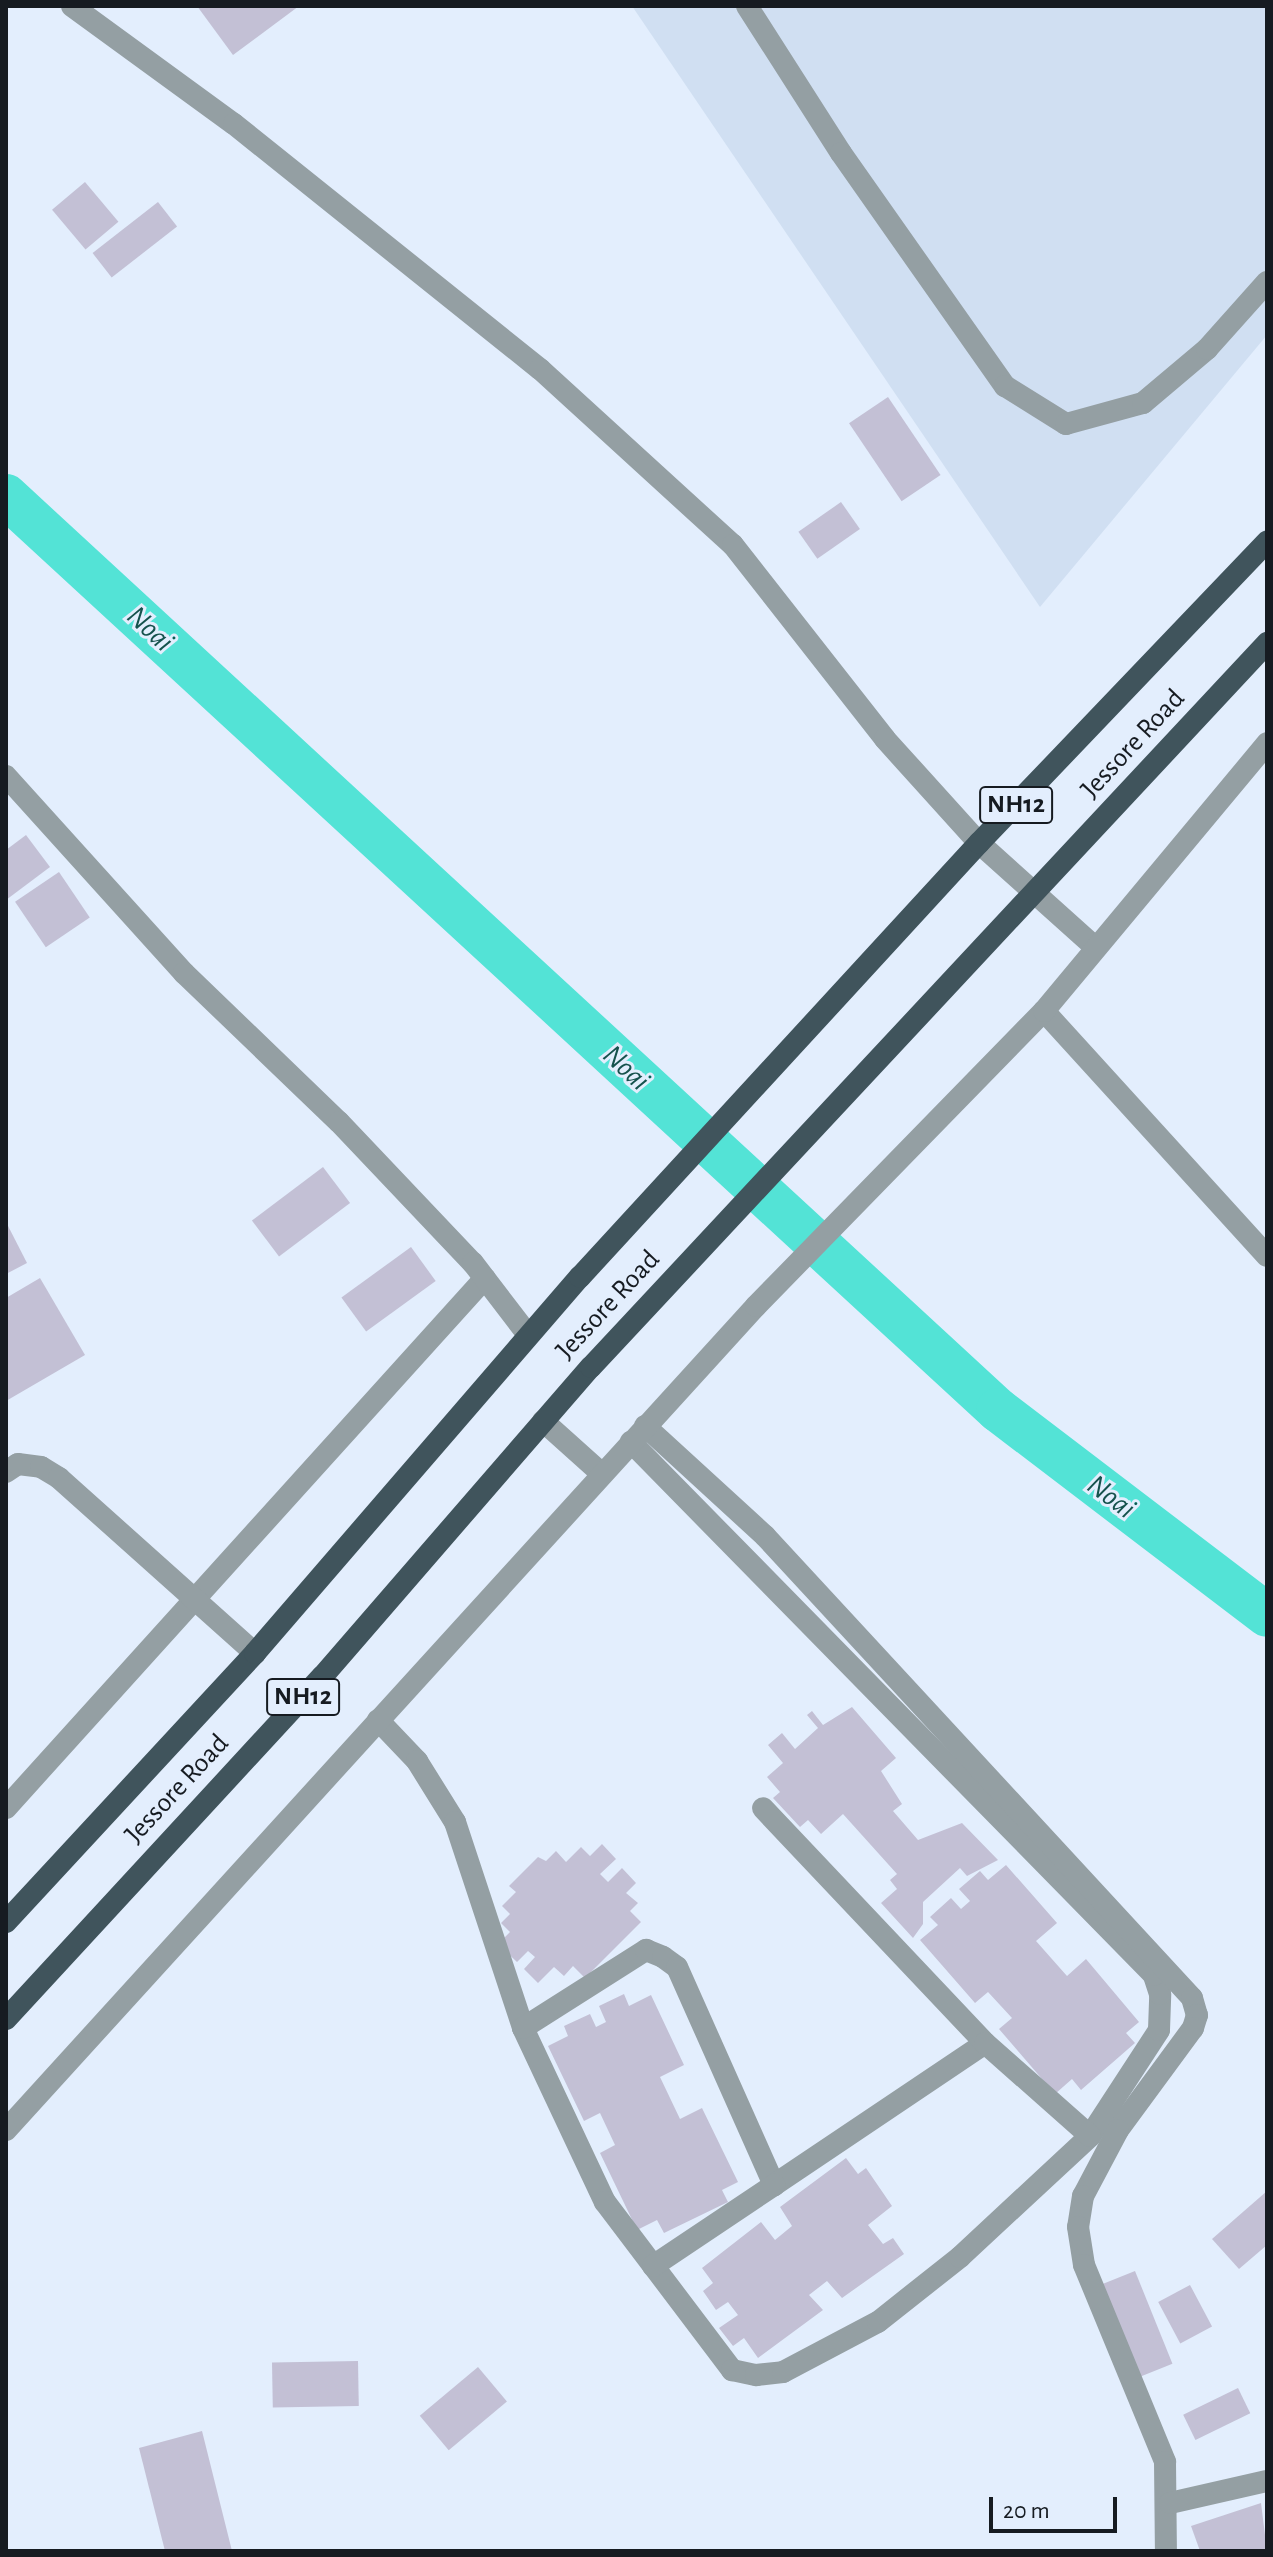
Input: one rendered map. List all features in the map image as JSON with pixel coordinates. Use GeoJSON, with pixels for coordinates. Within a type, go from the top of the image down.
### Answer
{"type":"FeatureCollection","features":[{"type":"Feature","properties":{"kind":"highway","name":"NH12"},"geometry":{"type":"LineString","coordinates":[[6,1922],[255,1653],[580,1277],[979,843],[1267,542]]}},
{"type":"Feature","properties":{"kind":"highway","name":"Jessore Road"},"geometry":{"type":"LineString","coordinates":[[6,2019],[322,1677],[591,1367],[1267,643]]}},
{"type":"Feature","properties":{"kind":"street"},"geometry":{"type":"LineString","coordinates":[[72,6],[234,124],[540,369],[733,545],[885,739],[979,843],[1038,891],[1096,948]]}},
{"type":"Feature","properties":{"kind":"street"},"geometry":{"type":"LineString","coordinates":[[747,6],[841,153],[1005,386],[1066,424],[1143,403],[1207,349],[1267,282]]}},
{"type":"Feature","properties":{"kind":"street"},"geometry":{"type":"LineString","coordinates":[[6,2130],[700,1366],[1044,1011],[1267,743]]}},
{"type":"Feature","properties":{"kind":"street"},"geometry":{"type":"LineString","coordinates":[[6,776],[184,973],[339,1122],[485,1278],[528,1335]]}},
{"type":"Feature","properties":{"kind":"street"},"geometry":{"type":"LineString","coordinates":[[1044,1011],[1267,1256]]}},
{"type":"Feature","properties":{"kind":"street"},"geometry":{"type":"LineString","coordinates":[[6,1808],[485,1278]]}},
{"type":"Feature","properties":{"kind":"street"},"geometry":{"type":"LineString","coordinates":[[543,1421],[602,1474]]}},
{"type":"Feature","properties":{"kind":"street"},"geometry":{"type":"LineString","coordinates":[[378,1720],[417,1761],[455,1822],[523,2028],[605,2202],[688,2319],[732,2370],[756,2375],[783,2372],[878,2322],[960,2257],[1090,2136],[1159,2030],[1160,1994],[1154,1975],[638,1434]]}},
{"type":"Feature","properties":{"kind":"street"},"geometry":{"type":"LineString","coordinates":[[638,1434],[704,1475],[765,1536],[1192,1998],[1197,2015],[1193,2028],[1118,2130],[1083,2196],[1078,2227],[1084,2265],[1165,2462],[1170,2503],[1166,2551]]}},
{"type":"Feature","properties":{"kind":"street"},"geometry":{"type":"LineString","coordinates":[[6,1472],[18,1464],[41,1467],[59,1478],[255,1653]]}},
{"type":"Feature","properties":{"kind":"street"},"geometry":{"type":"LineString","coordinates":[[763,1808],[985,2043],[1090,2136]]}},
{"type":"Feature","properties":{"kind":"street"},"geometry":{"type":"LineString","coordinates":[[523,2028],[646,1950],[663,1957],[677,1967],[774,2185]]}},
{"type":"Feature","properties":{"kind":"street"},"geometry":{"type":"LineString","coordinates":[[653,2266],[985,2043]]}},
{"type":"Feature","properties":{"kind":"street"},"geometry":{"type":"LineString","coordinates":[[1170,2503],[1267,2481]]}},
{"type":"Feature","properties":{"kind":"shaded area"},"geometry":{"type":"Polygon","coordinates":[[[632,6],[1267,6],[1267,335],[1040,607],[632,6]]]}},
{"type":"Feature","properties":{"kind":"building"},"geometry":{"type":"Polygon","coordinates":[[[197,6],[299,6],[233,55],[197,6]]]}},
{"type":"Feature","properties":{"kind":"building"},"geometry":{"type":"Polygon","coordinates":[[[85,182],[118,222],[85,249],[52,210],[85,182]]]}},
{"type":"Feature","properties":{"kind":"building"},"geometry":{"type":"Polygon","coordinates":[[[158,202],[177,226],[112,278],[93,253],[158,202]]]}},
{"type":"Feature","properties":{"kind":"building"},"geometry":{"type":"Polygon","coordinates":[[[888,397],[941,475],[902,501],[849,423],[888,397]]]}},
{"type":"Feature","properties":{"kind":"building"},"geometry":{"type":"Polygon","coordinates":[[[841,502],[860,529],[817,559],[798,532],[841,502]]]}},
{"type":"Feature","properties":{"kind":"building"},"geometry":{"type":"Polygon","coordinates":[[[26,835],[50,867],[6,900],[6,850],[26,835]]]}},
{"type":"Feature","properties":{"kind":"building"},"geometry":{"type":"Polygon","coordinates":[[[59,872],[90,918],[46,947],[15,902],[59,872]]]}},
{"type":"Feature","properties":{"kind":"building"},"geometry":{"type":"Polygon","coordinates":[[[323,1167],[350,1203],[279,1257],[252,1221],[323,1167]]]}},
{"type":"Feature","properties":{"kind":"building"},"geometry":{"type":"Polygon","coordinates":[[[6,1222],[27,1263],[6,1274],[6,1222]]]}},
{"type":"Feature","properties":{"kind":"building"},"geometry":{"type":"Polygon","coordinates":[[[411,1247],[436,1281],[366,1332],[341,1298],[411,1247]]]}},
{"type":"Feature","properties":{"kind":"building"},"geometry":{"type":"Polygon","coordinates":[[[40,1278],[85,1355],[6,1401],[6,1298],[40,1278]]]}},
{"type":"Feature","properties":{"kind":"building"},"geometry":{"type":"Polygon","coordinates":[[[852,1707],[896,1758],[881,1771],[902,1804],[893,1811],[918,1840],[962,1823],[998,1860],[967,1876],[960,1868],[923,1902],[923,1924],[913,1938],[881,1903],[897,1889],[890,1880],[897,1874],[843,1814],[821,1834],[808,1820],[800,1827],[773,1798],[780,1792],[767,1777],[783,1763],[768,1745],[782,1733],[795,1749],[818,1728],[807,1715],[812,1711],[823,1725],[852,1707]]]}},
{"type":"Feature","properties":{"kind":"building"},"geometry":{"type":"Polygon","coordinates":[[[602,1844],[616,1859],[600,1874],[608,1882],[622,1868],[636,1883],[626,1893],[638,1903],[630,1911],[641,1922],[585,1978],[573,1966],[564,1976],[554,1967],[538,1983],[524,1969],[535,1957],[528,1951],[517,1962],[498,1944],[510,1932],[501,1923],[510,1914],[502,1906],[516,1892],[509,1886],[538,1857],[546,1861],[556,1851],[566,1862],[581,1847],[590,1856],[602,1844]]]}},
{"type":"Feature","properties":{"kind":"building"},"geometry":{"type":"Polygon","coordinates":[[[1006,1865],[1057,1923],[1036,1941],[1067,1976],[1086,1959],[1139,2022],[1126,2033],[1135,2043],[1081,2090],[1072,2079],[1055,2094],[999,2029],[1012,2018],[988,1992],[975,2003],[920,1940],[938,1925],[930,1917],[951,1898],[961,1909],[970,1901],[959,1889],[980,1871],[988,1880],[1006,1865]]]}},
{"type":"Feature","properties":{"kind":"building"},"geometry":{"type":"Polygon","coordinates":[[[624,1994],[629,2006],[651,1995],[684,2065],[660,2077],[680,2119],[702,2108],[738,2182],[722,2190],[728,2202],[664,2233],[657,2220],[637,2230],[600,2153],[615,2145],[600,2113],[584,2121],[548,2046],[568,2036],[564,2026],[590,2014],[596,2027],[606,2022],[599,2006],[624,1994]]]}},
{"type":"Feature","properties":{"kind":"building"},"geometry":{"type":"Polygon","coordinates":[[[846,2158],[858,2174],[866,2168],[892,2206],[868,2225],[883,2244],[893,2238],[904,2254],[842,2298],[827,2281],[809,2295],[823,2310],[758,2358],[744,2338],[733,2346],[719,2328],[738,2315],[728,2302],[716,2310],[703,2291],[713,2283],[702,2268],[761,2222],[775,2240],[792,2226],[780,2207],[846,2158]]]}},
{"type":"Feature","properties":{"kind":"building"},"geometry":{"type":"Polygon","coordinates":[[[1267,2191],[1267,2245],[1239,2269],[1212,2239],[1267,2191]]]}},
{"type":"Feature","properties":{"kind":"building"},"geometry":{"type":"Polygon","coordinates":[[[1135,2271],[1172,2364],[1138,2378],[1101,2285],[1135,2271]]]}},
{"type":"Feature","properties":{"kind":"building"},"geometry":{"type":"Polygon","coordinates":[[[1190,2285],[1212,2326],[1180,2343],[1158,2302],[1190,2285]]]}},
{"type":"Feature","properties":{"kind":"building"},"geometry":{"type":"Polygon","coordinates":[[[358,2361],[359,2406],[273,2407],[272,2363],[358,2361]]]}},
{"type":"Feature","properties":{"kind":"building"},"geometry":{"type":"Polygon","coordinates":[[[478,2367],[507,2401],[449,2450],[420,2416],[478,2367]]]}},
{"type":"Feature","properties":{"kind":"building"},"geometry":{"type":"Polygon","coordinates":[[[1238,2388],[1250,2413],[1195,2440],[1183,2415],[1238,2388]]]}},
{"type":"Feature","properties":{"kind":"building"},"geometry":{"type":"Polygon","coordinates":[[[202,2431],[232,2551],[165,2551],[139,2448],[202,2431]]]}},
{"type":"Feature","properties":{"kind":"building"},"geometry":{"type":"Polygon","coordinates":[[[1261,2503],[1267,2551],[1200,2551],[1191,2526],[1261,2503]]]}},
{"type":"Feature","properties":{"kind":"waterway","name":"Noai"},"geometry":{"type":"LineString","coordinates":[[6,496],[998,1410],[1267,1615]]}}]}
